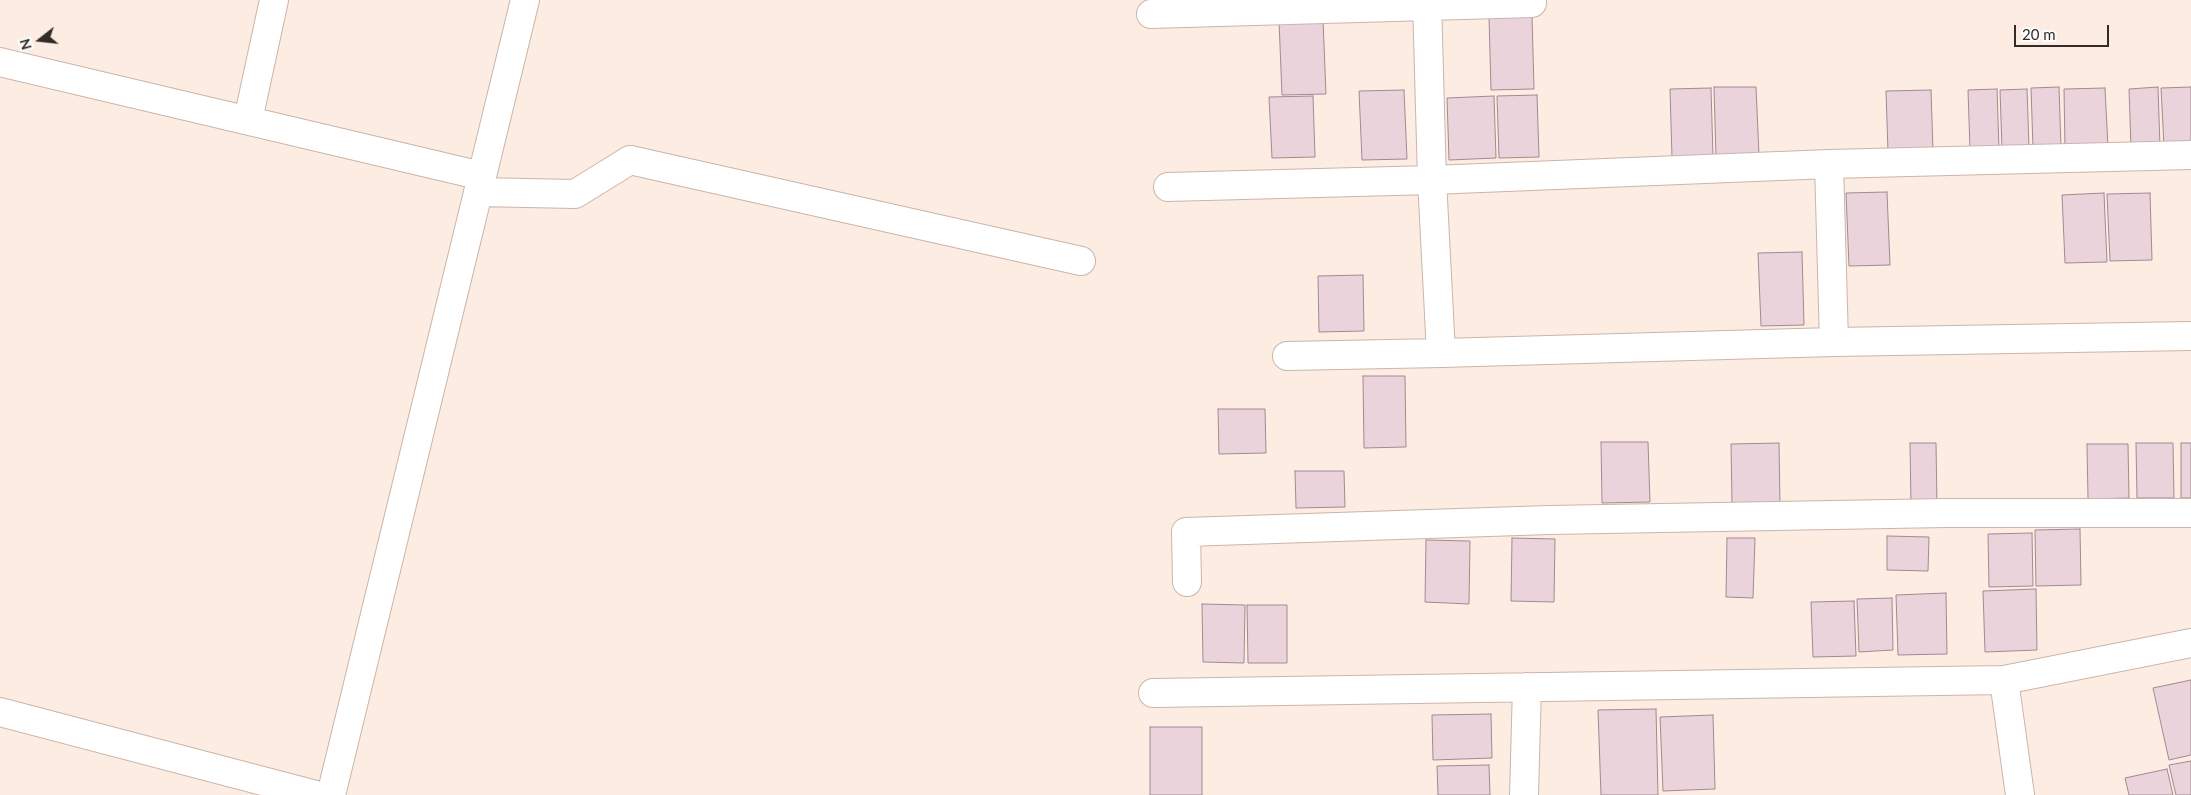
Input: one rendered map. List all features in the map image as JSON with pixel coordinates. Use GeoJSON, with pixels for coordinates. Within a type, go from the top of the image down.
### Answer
{"type":"FeatureCollection","features":[{"type":"Feature","properties":{"kind":"street"},"geometry":{"type":"LineString","coordinates":[[248,120],[274,0]]}},
{"type":"Feature","properties":{"kind":"street"},"geometry":{"type":"LineString","coordinates":[[331,795],[525,0]]}},
{"type":"Feature","properties":{"kind":"street"},"geometry":{"type":"LineString","coordinates":[[1428,3],[1432,180],[1442,353]]}},
{"type":"Feature","properties":{"kind":"street"},"geometry":{"type":"LineString","coordinates":[[1152,14],[1428,3],[1532,3]]}},
{"type":"Feature","properties":{"kind":"street"},"geometry":{"type":"LineString","coordinates":[[0,62],[248,120],[480,184],[575,194],[630,160],[1081,261]]}},
{"type":"Feature","properties":{"kind":"street"},"geometry":{"type":"LineString","coordinates":[[1168,187],[1432,180],[1829,164],[2191,156]]}},
{"type":"Feature","properties":{"kind":"street"},"geometry":{"type":"LineString","coordinates":[[1829,164],[1834,342]]}},
{"type":"Feature","properties":{"kind":"street"},"geometry":{"type":"LineString","coordinates":[[1287,356],[1834,342],[2191,336]]}},
{"type":"Feature","properties":{"kind":"street"},"geometry":{"type":"LineString","coordinates":[[1187,582],[1186,532],[1559,520],[1946,513],[2191,513]]}},
{"type":"Feature","properties":{"kind":"street"},"geometry":{"type":"LineString","coordinates":[[1153,693],[2004,680],[2191,643]]}},
{"type":"Feature","properties":{"kind":"street"},"geometry":{"type":"LineString","coordinates":[[2004,680],[2020,795]]}},
{"type":"Feature","properties":{"kind":"street"},"geometry":{"type":"LineString","coordinates":[[1524,795],[1527,687]]}},
{"type":"Feature","properties":{"kind":"street"},"geometry":{"type":"LineString","coordinates":[[0,712],[316,795]]}},
{"type":"Feature","properties":{"kind":"building"},"geometry":{"type":"Polygon","coordinates":[[[1532,16],[1534,89],[1491,90],[1489,17],[1532,16]]]}},
{"type":"Feature","properties":{"kind":"building"},"geometry":{"type":"Polygon","coordinates":[[[1323,20],[1326,94],[1282,95],[1279,21],[1323,20]]]}},
{"type":"Feature","properties":{"kind":"building"},"geometry":{"type":"Polygon","coordinates":[[[1714,87],[1756,87],[1759,155],[1716,157],[1714,87]]]}},
{"type":"Feature","properties":{"kind":"building"},"geometry":{"type":"Polygon","coordinates":[[[2059,87],[2061,147],[2033,148],[2031,88],[2059,87]]]}},
{"type":"Feature","properties":{"kind":"building"},"geometry":{"type":"Polygon","coordinates":[[[2158,87],[2160,147],[2131,148],[2129,89],[2158,87]]]}},
{"type":"Feature","properties":{"kind":"building"},"geometry":{"type":"Polygon","coordinates":[[[2191,87],[2191,145],[2164,146],[2161,88],[2191,87]]]}},
{"type":"Feature","properties":{"kind":"building"},"geometry":{"type":"Polygon","coordinates":[[[1711,88],[1713,157],[1672,158],[1670,89],[1711,88]]]}},
{"type":"Feature","properties":{"kind":"building"},"geometry":{"type":"Polygon","coordinates":[[[2105,88],[2108,147],[2065,148],[2064,89],[2105,88]]]}},
{"type":"Feature","properties":{"kind":"building"},"geometry":{"type":"Polygon","coordinates":[[[1997,89],[1999,149],[1970,150],[1968,90],[1997,89]]]}},
{"type":"Feature","properties":{"kind":"building"},"geometry":{"type":"Polygon","coordinates":[[[2027,89],[2029,148],[2002,149],[2000,90],[2027,89]]]}},
{"type":"Feature","properties":{"kind":"building"},"geometry":{"type":"Polygon","coordinates":[[[1404,90],[1407,159],[1362,160],[1359,91],[1404,90]]]}},
{"type":"Feature","properties":{"kind":"building"},"geometry":{"type":"Polygon","coordinates":[[[1931,90],[1933,151],[1888,152],[1886,91],[1931,90]]]}},
{"type":"Feature","properties":{"kind":"building"},"geometry":{"type":"Polygon","coordinates":[[[1537,95],[1539,157],[1499,158],[1497,96],[1537,95]]]}},
{"type":"Feature","properties":{"kind":"building"},"geometry":{"type":"Polygon","coordinates":[[[1313,96],[1315,157],[1272,158],[1269,97],[1313,96]]]}},
{"type":"Feature","properties":{"kind":"building"},"geometry":{"type":"Polygon","coordinates":[[[1494,96],[1496,158],[1449,160],[1447,98],[1494,96]]]}},
{"type":"Feature","properties":{"kind":"building"},"geometry":{"type":"Polygon","coordinates":[[[1887,192],[1890,265],[1849,266],[1846,193],[1887,192]]]}},
{"type":"Feature","properties":{"kind":"building"},"geometry":{"type":"Polygon","coordinates":[[[2104,193],[2107,262],[2065,263],[2062,195],[2104,193]]]}},
{"type":"Feature","properties":{"kind":"building"},"geometry":{"type":"Polygon","coordinates":[[[2150,193],[2152,260],[2110,261],[2107,194],[2150,193]]]}},
{"type":"Feature","properties":{"kind":"building"},"geometry":{"type":"Polygon","coordinates":[[[1802,252],[1804,325],[1761,326],[1758,253],[1802,252]]]}},
{"type":"Feature","properties":{"kind":"building"},"geometry":{"type":"Polygon","coordinates":[[[1363,275],[1364,331],[1319,332],[1318,276],[1363,275]]]}},
{"type":"Feature","properties":{"kind":"building"},"geometry":{"type":"Polygon","coordinates":[[[1363,376],[1405,376],[1406,447],[1364,448],[1363,376]]]}},
{"type":"Feature","properties":{"kind":"building"},"geometry":{"type":"Polygon","coordinates":[[[1218,409],[1265,409],[1266,453],[1219,454],[1218,409]]]}},
{"type":"Feature","properties":{"kind":"building"},"geometry":{"type":"Polygon","coordinates":[[[1601,442],[1648,442],[1650,502],[1602,503],[1601,442]]]}},
{"type":"Feature","properties":{"kind":"building"},"geometry":{"type":"Polygon","coordinates":[[[1779,443],[1780,504],[1732,504],[1731,444],[1779,443]]]}},
{"type":"Feature","properties":{"kind":"building"},"geometry":{"type":"Polygon","coordinates":[[[1910,443],[1936,443],[1937,505],[1911,505],[1910,443]]]}},
{"type":"Feature","properties":{"kind":"building"},"geometry":{"type":"Polygon","coordinates":[[[2136,443],[2173,443],[2174,498],[2137,498],[2136,443]]]}},
{"type":"Feature","properties":{"kind":"building"},"geometry":{"type":"Polygon","coordinates":[[[2181,443],[2191,443],[2191,498],[2181,498],[2181,443]]]}},
{"type":"Feature","properties":{"kind":"building"},"geometry":{"type":"Polygon","coordinates":[[[2087,444],[2128,444],[2129,498],[2088,499],[2087,444]]]}},
{"type":"Feature","properties":{"kind":"building"},"geometry":{"type":"Polygon","coordinates":[[[1295,471],[1344,471],[1345,507],[1296,508],[1295,471]]]}},
{"type":"Feature","properties":{"kind":"building"},"geometry":{"type":"Polygon","coordinates":[[[2080,529],[2081,585],[2036,586],[2035,530],[2080,529]]]}},
{"type":"Feature","properties":{"kind":"building"},"geometry":{"type":"Polygon","coordinates":[[[2032,533],[2033,586],[1989,587],[1988,534],[2032,533]]]}},
{"type":"Feature","properties":{"kind":"building"},"geometry":{"type":"Polygon","coordinates":[[[1887,536],[1929,537],[1928,571],[1887,570],[1887,536]]]}},
{"type":"Feature","properties":{"kind":"building"},"geometry":{"type":"Polygon","coordinates":[[[1512,538],[1555,539],[1554,602],[1511,601],[1512,538]]]}},
{"type":"Feature","properties":{"kind":"building"},"geometry":{"type":"Polygon","coordinates":[[[1727,538],[1755,538],[1753,598],[1726,597],[1727,538]]]}},
{"type":"Feature","properties":{"kind":"building"},"geometry":{"type":"Polygon","coordinates":[[[1426,540],[1470,541],[1469,604],[1425,602],[1426,540]]]}},
{"type":"Feature","properties":{"kind":"building"},"geometry":{"type":"Polygon","coordinates":[[[2036,589],[2037,650],[1985,652],[1983,591],[2036,589]]]}},
{"type":"Feature","properties":{"kind":"building"},"geometry":{"type":"Polygon","coordinates":[[[1946,593],[1947,654],[1898,655],[1896,595],[1946,593]]]}},
{"type":"Feature","properties":{"kind":"building"},"geometry":{"type":"Polygon","coordinates":[[[1892,598],[1893,650],[1859,652],[1857,599],[1892,598]]]}},
{"type":"Feature","properties":{"kind":"building"},"geometry":{"type":"Polygon","coordinates":[[[1854,601],[1856,656],[1813,657],[1811,602],[1854,601]]]}},
{"type":"Feature","properties":{"kind":"building"},"geometry":{"type":"Polygon","coordinates":[[[1202,604],[1245,605],[1244,663],[1203,662],[1202,604]]]}},
{"type":"Feature","properties":{"kind":"building"},"geometry":{"type":"Polygon","coordinates":[[[1247,605],[1287,605],[1287,663],[1248,663],[1247,605]]]}},
{"type":"Feature","properties":{"kind":"building"},"geometry":{"type":"Polygon","coordinates":[[[2191,680],[2191,755],[2169,760],[2153,688],[2191,680]]]}},
{"type":"Feature","properties":{"kind":"building"},"geometry":{"type":"Polygon","coordinates":[[[1656,709],[1658,795],[1601,795],[1598,710],[1656,709]]]}},
{"type":"Feature","properties":{"kind":"building"},"geometry":{"type":"Polygon","coordinates":[[[1491,714],[1492,758],[1433,760],[1432,715],[1491,714]]]}},
{"type":"Feature","properties":{"kind":"building"},"geometry":{"type":"Polygon","coordinates":[[[1713,715],[1715,789],[1663,791],[1660,717],[1713,715]]]}},
{"type":"Feature","properties":{"kind":"building"},"geometry":{"type":"Polygon","coordinates":[[[1150,727],[1202,727],[1202,795],[1150,795],[1150,727]]]}},
{"type":"Feature","properties":{"kind":"building"},"geometry":{"type":"Polygon","coordinates":[[[2191,761],[2191,795],[2176,795],[2169,765],[2191,761]]]}},
{"type":"Feature","properties":{"kind":"building"},"geometry":{"type":"Polygon","coordinates":[[[1489,765],[1490,795],[1438,795],[1437,766],[1489,765]]]}},
{"type":"Feature","properties":{"kind":"building"},"geometry":{"type":"Polygon","coordinates":[[[2167,769],[2173,795],[2129,795],[2125,778],[2167,769]]]}}]}
